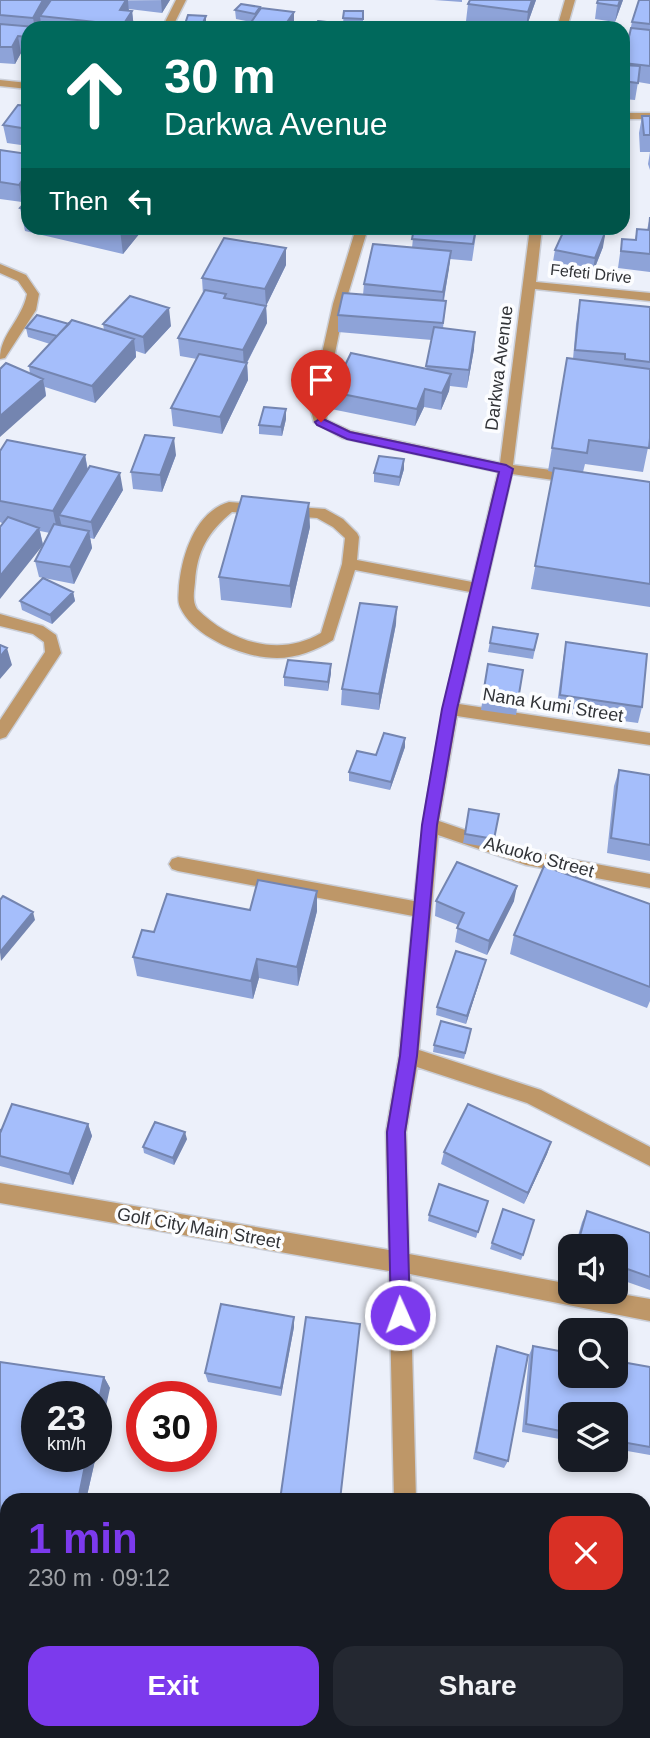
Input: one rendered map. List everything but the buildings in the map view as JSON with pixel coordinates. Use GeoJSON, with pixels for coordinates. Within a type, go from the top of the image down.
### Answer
{"type":"FeatureCollection","features":[{"type":"Feature","properties":{"kind":"street"},"geometry":{"type":"LineString","coordinates":[[170,21],[181,0]]}},
{"type":"Feature","properties":{"kind":"street"},"geometry":{"type":"LineString","coordinates":[[564,21],[570,0]]}},
{"type":"Feature","properties":{"kind":"street"},"geometry":{"type":"LineString","coordinates":[[0,83],[21,85]]}},
{"type":"Feature","properties":{"kind":"street"},"geometry":{"type":"LineString","coordinates":[[630,116],[650,117]]}},
{"type":"Feature","properties":{"kind":"street"},"geometry":{"type":"LineString","coordinates":[[360,235],[339,304],[317,407],[321,422],[347,435],[506,469],[585,479]]}},
{"type":"Feature","properties":{"kind":"street","name":"Darkwa Avenue"},"geometry":{"type":"LineString","coordinates":[[405,1493],[396,1132],[409,1056],[430,825],[450,709],[506,469],[535,235]]}},
{"type":"Feature","properties":{"kind":"street"},"geometry":{"type":"LineString","coordinates":[[0,268],[22,278],[33,293],[30,310],[0,355]]}},
{"type":"Feature","properties":{"kind":"street","name":"Fefeti Drive"},"geometry":{"type":"LineString","coordinates":[[528,285],[650,297]]}},
{"type":"Feature","properties":{"kind":"street"},"geometry":{"type":"LineString","coordinates":[[229,507],[320,513],[338,523],[352,537],[349,564],[328,636],[309,648],[274,653],[224,638],[197,620],[186,604],[193,543],[208,524],[229,507]]}},
{"type":"Feature","properties":{"kind":"street"},"geometry":{"type":"LineString","coordinates":[[349,564],[478,588]]}},
{"type":"Feature","properties":{"kind":"street"},"geometry":{"type":"LineString","coordinates":[[0,620],[38,630],[51,639],[53,653],[0,733]]}},
{"type":"Feature","properties":{"kind":"street","name":"Nana Kumi Street"},"geometry":{"type":"LineString","coordinates":[[450,709],[650,739]]}},
{"type":"Feature","properties":{"kind":"street","name":"Akuoko Street"},"geometry":{"type":"LineString","coordinates":[[430,825],[526,858],[650,881]]}},
{"type":"Feature","properties":{"kind":"street"},"geometry":{"type":"LineString","coordinates":[[178,864],[421,911]]}},
{"type":"Feature","properties":{"kind":"street"},"geometry":{"type":"LineString","coordinates":[[409,1056],[502,1085],[551,1104],[616,1142],[650,1157]]}},
{"type":"Feature","properties":{"kind":"street","name":"Golf City Main Street"},"geometry":{"type":"LineString","coordinates":[[0,1194],[399,1262],[650,1310]]}},
{"type":"Feature","properties":{"kind":"route"},"geometry":{"type":"LineString","coordinates":[[321,422],[347,435],[506,469],[450,709],[430,825],[409,1056],[396,1132],[400,1315]]}}]}
